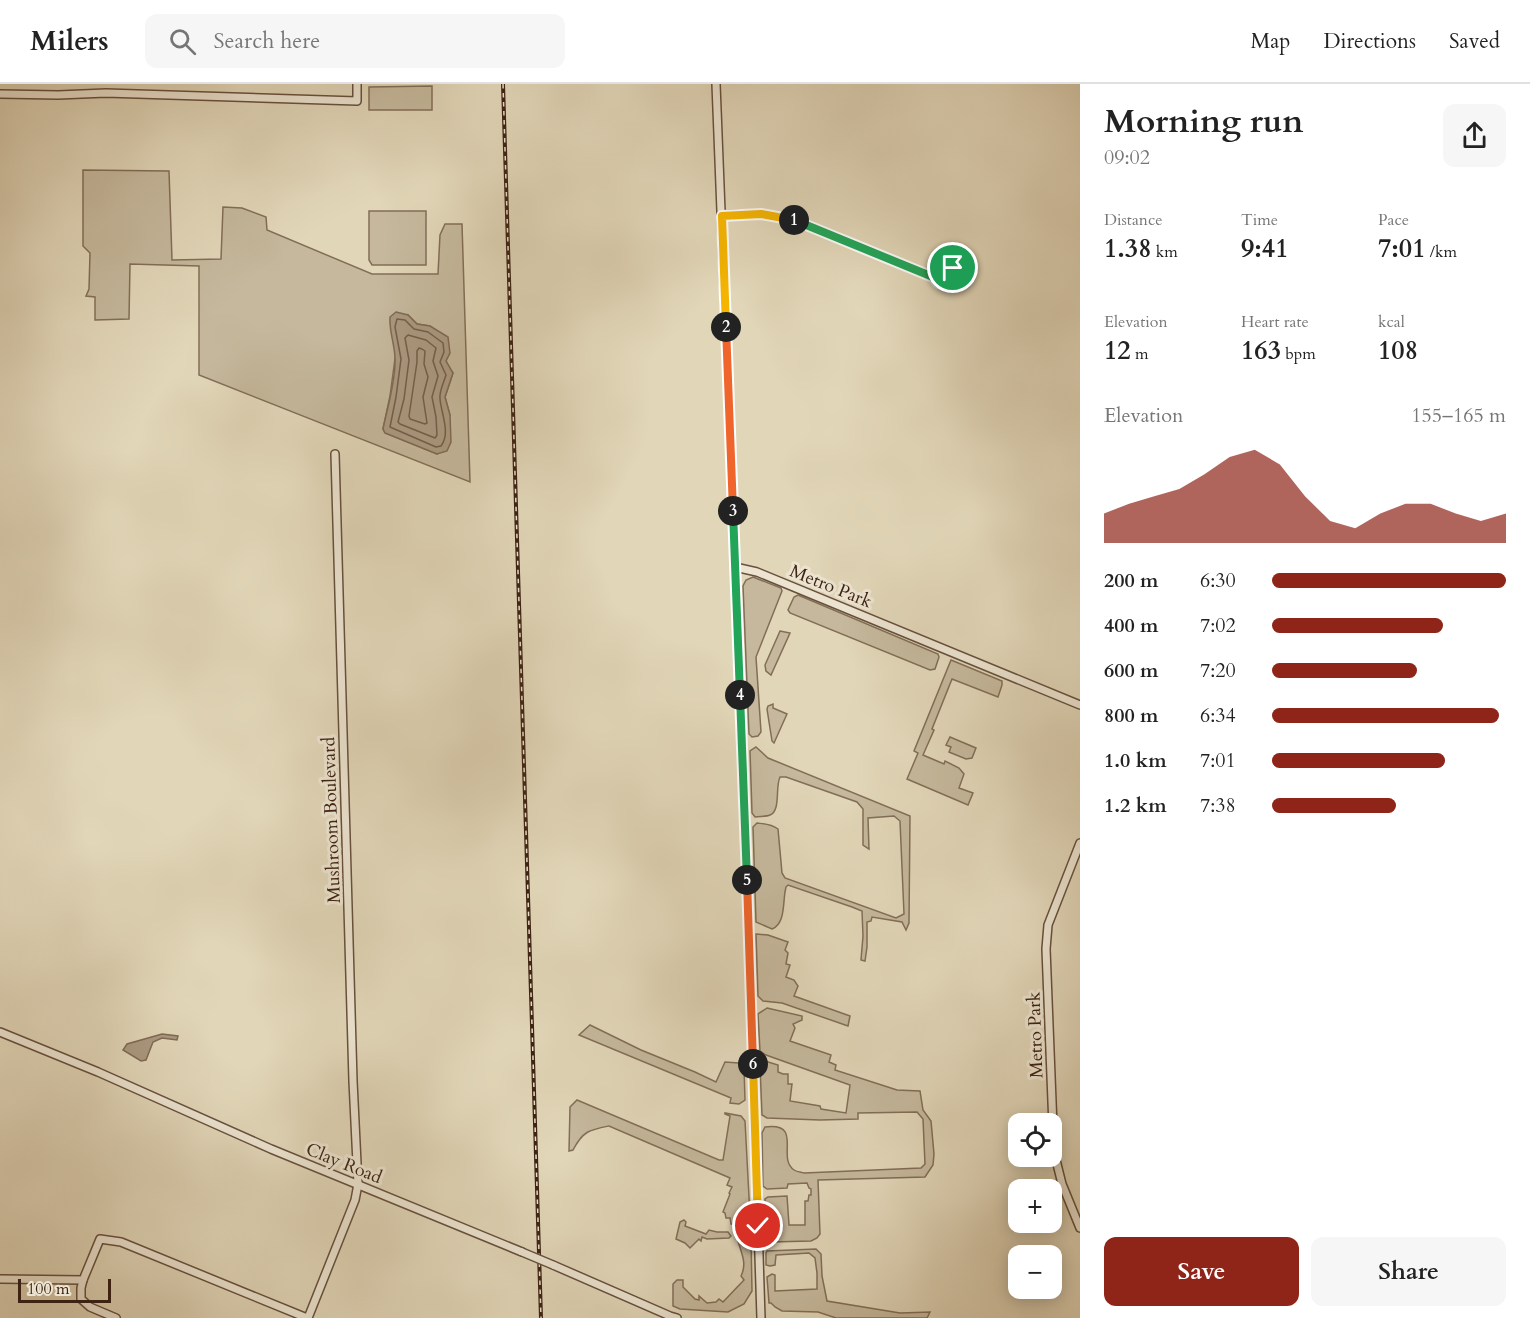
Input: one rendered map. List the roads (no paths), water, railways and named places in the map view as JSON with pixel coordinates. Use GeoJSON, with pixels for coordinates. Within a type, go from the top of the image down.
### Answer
{"type":"FeatureCollection","features":[{"type":"Feature","properties":{"kind":"street"},"geometry":{"type":"LineString","coordinates":[[0,94],[106,93],[357,101],[357,84]]}},
{"type":"Feature","properties":{"kind":"street"},"geometry":{"type":"LineString","coordinates":[[716,84],[761,1318]]}},
{"type":"Feature","properties":{"kind":"street"},"geometry":{"type":"LineString","coordinates":[[722,216],[761,214],[796,220],[933,277]]}},
{"type":"Feature","properties":{"kind":"street","name":"Mushroom Boulevard"},"geometry":{"type":"LineString","coordinates":[[335,454],[358,1184]]}},
{"type":"Feature","properties":{"kind":"street","name":"Metro Park"},"geometry":{"type":"LineString","coordinates":[[735,567],[758,572],[1080,705]]}},
{"type":"Feature","properties":{"kind":"street","name":"Metro Park"},"geometry":{"type":"LineString","coordinates":[[1080,843],[1052,912],[1048,925],[1046,949],[1054,1152],[1062,1184],[1080,1228]]}},
{"type":"Feature","properties":{"kind":"street","name":"Clay Road"},"geometry":{"type":"LineString","coordinates":[[0,1032],[98,1072],[238,1135],[677,1318]]}},
{"type":"Feature","properties":{"kind":"street"},"geometry":{"type":"LineString","coordinates":[[116,1318],[90,1307],[81,1299],[83,1280],[100,1239],[121,1242],[307,1318],[354,1200],[358,1184]]}},
{"type":"Feature","properties":{"kind":"street"},"geometry":{"type":"LineString","coordinates":[[0,1278],[83,1280]]}},
{"type":"Feature","properties":{"kind":"water"},"geometry":{"type":"Polygon","coordinates":[[[396,312],[408,315],[417,324],[430,326],[448,337],[450,353],[446,361],[453,373],[445,397],[450,415],[451,442],[447,451],[437,454],[385,433],[383,429],[395,367],[390,317],[396,312]]]}},
{"type":"Feature","properties":{"kind":"water"},"geometry":{"type":"Polygon","coordinates":[[[162,1034],[178,1036],[177,1040],[162,1038],[153,1042],[146,1060],[141,1061],[123,1050],[127,1044],[162,1034]]]}},
{"type":"Feature","properties":{"kind":"railway"},"geometry":{"type":"LineString","coordinates":[[503,84],[541,1318]]}}]}
